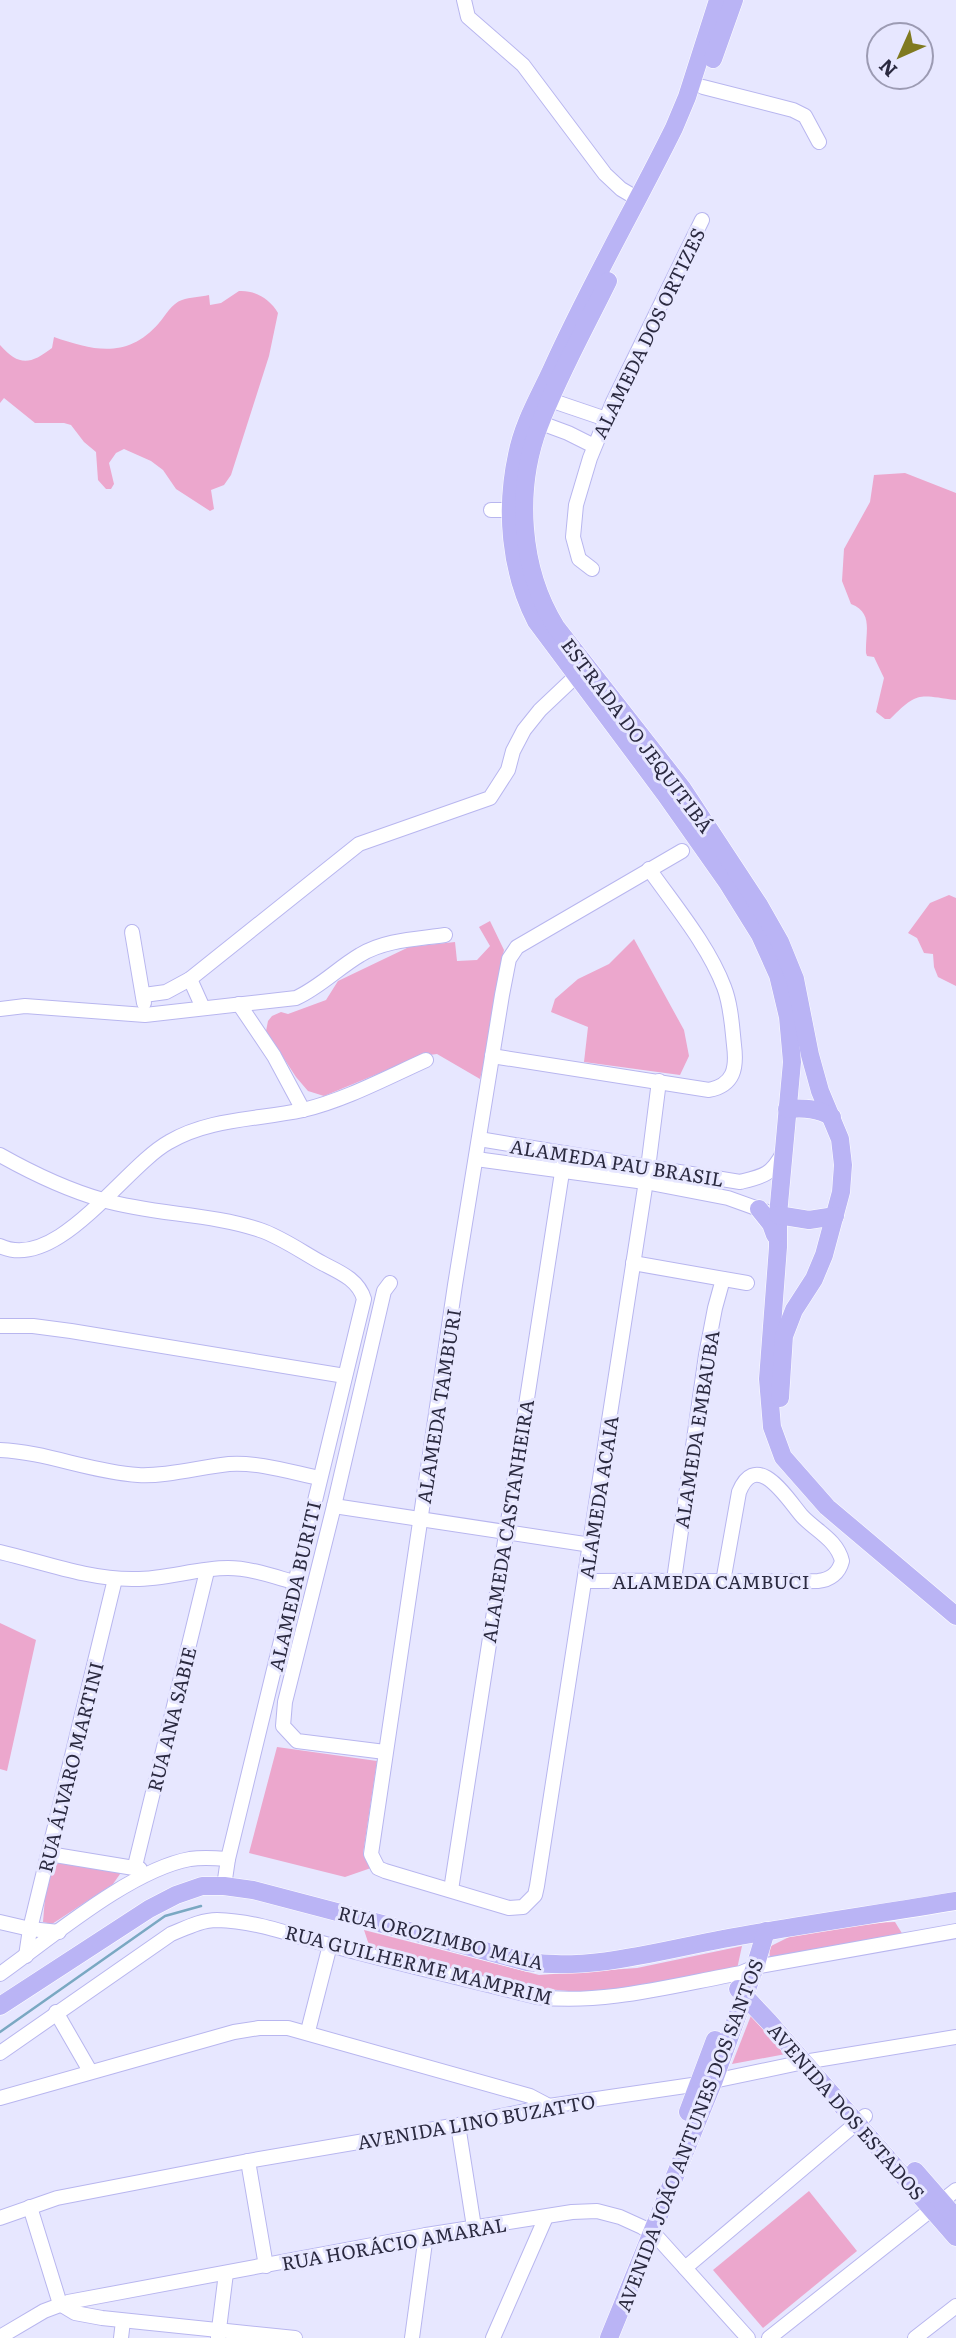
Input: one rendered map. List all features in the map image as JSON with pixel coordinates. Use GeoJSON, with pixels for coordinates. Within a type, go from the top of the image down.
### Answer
{"type":"FeatureCollection","features":[{"type":"Feature","properties":{"kind":"main road","name":"ESTRADA DO JEQUITIBÁ"},"geometry":{"type":"LineString","coordinates":[[718,0],[687,97],[674,128],[573,321],[526,420],[515,466],[512,510],[514,562],[525,601],[536,621],[666,794],[727,882],[760,935],[778,975],[789,1017],[792,1062],[778,1215],[768,1379],[772,1427],[783,1457],[845,1524],[956,1616]]}},
{"type":"Feature","properties":{"kind":"main road","name":"ESTRADA DO JEQUITIBÁ"},"geometry":{"type":"LineString","coordinates":[[734,0],[680,144],[613,271],[550,400],[530,456],[525,534],[528,561],[540,598],[570,646],[682,788],[759,905],[780,942],[794,979],[810,1055],[820,1091],[839,1139],[843,1165],[841,1192],[824,1255],[814,1279],[794,1310],[783,1347],[779,1393],[782,1417],[803,1478]]}},
{"type":"Feature","properties":{"kind":"main road"},"geometry":{"type":"LineString","coordinates":[[787,1109],[812,1108],[832,1117]]}},
{"type":"Feature","properties":{"kind":"main road"},"geometry":{"type":"LineString","coordinates":[[759,1209],[771,1224],[778,1247]]}},
{"type":"Feature","properties":{"kind":"main road"},"geometry":{"type":"LineString","coordinates":[[778,1215],[809,1220],[835,1216]]}},
{"type":"Feature","properties":{"kind":"main road","name":"RUA OROZIMBO MAIA"},"geometry":{"type":"LineString","coordinates":[[0,2006],[149,1909],[192,1889],[224,1886],[302,1902],[527,1962],[550,1965],[606,1961],[762,1932],[956,1901]]}},
{"type":"Feature","properties":{"kind":"main road","name":"AVENIDA JOÃO ANTUNES DOS SANTOS"},"geometry":{"type":"LineString","coordinates":[[597,2338],[646,2231],[762,1932]]}},
{"type":"Feature","properties":{"kind":"main road","name":"AVENIDA DOS ESTADOS"},"geometry":{"type":"LineString","coordinates":[[744,1981],[861,2119],[943,2200],[956,2218]]}},
{"type":"Feature","properties":{"kind":"main road","name":"AVENIDA DOS ESTADOS"},"geometry":{"type":"LineString","coordinates":[[943,2200],[956,2237]]}},
{"type":"Feature","properties":{"kind":"main road","name":"AVENIDA JOÃO ANTUNES DOS SANTOS"},"geometry":{"type":"LineString","coordinates":[[609,2338],[646,2231]]}},
{"type":"Feature","properties":{"kind":"street"},"geometry":{"type":"LineString","coordinates":[[464,0],[468,17],[523,65],[605,174],[621,189],[638,199]]}},
{"type":"Feature","properties":{"kind":"street"},"geometry":{"type":"LineString","coordinates":[[703,87],[793,110],[806,116],[819,142]]}},
{"type":"Feature","properties":{"kind":"street","name":"ALAMEDA DOS ORTIZES"},"geometry":{"type":"LineString","coordinates":[[592,569],[579,559],[573,537],[576,505],[594,446],[702,220]]}},
{"type":"Feature","properties":{"kind":"street"},"geometry":{"type":"LineString","coordinates":[[550,400],[606,419]]}},
{"type":"Feature","properties":{"kind":"street"},"geometry":{"type":"LineString","coordinates":[[541,423],[594,446]]}},
{"type":"Feature","properties":{"kind":"street"},"geometry":{"type":"LineString","coordinates":[[491,510],[512,510]]}},
{"type":"Feature","properties":{"kind":"street"},"geometry":{"type":"LineString","coordinates":[[144,995],[166,992],[190,979],[359,844],[490,798],[508,770],[513,751],[524,730],[540,710],[576,676]]}},
{"type":"Feature","properties":{"kind":"street"},"geometry":{"type":"LineString","coordinates":[[492,1056],[709,1090],[728,1082],[736,1060],[731,1015],[724,987],[705,950],[649,869],[682,851]]}},
{"type":"Feature","properties":{"kind":"street","name":"ALAMEDA TAMBURI"},"geometry":{"type":"LineString","coordinates":[[451,1890],[378,1868],[371,1854],[479,1139],[509,960],[517,947],[538,933],[649,869]]}},
{"type":"Feature","properties":{"kind":"street"},"geometry":{"type":"LineString","coordinates":[[132,932],[145,1014]]}},
{"type":"Feature","properties":{"kind":"street"},"geometry":{"type":"LineString","coordinates":[[0,1009],[24,1006],[145,1014],[296,998],[362,954],[385,944],[445,935]]}},
{"type":"Feature","properties":{"kind":"street"},"geometry":{"type":"LineString","coordinates":[[190,979],[203,1008]]}},
{"type":"Feature","properties":{"kind":"street"},"geometry":{"type":"LineString","coordinates":[[239,1004],[274,1056],[303,1110]]}},
{"type":"Feature","properties":{"kind":"street"},"geometry":{"type":"LineString","coordinates":[[0,1246],[23,1250],[46,1244],[75,1226],[139,1164],[167,1142],[200,1127],[303,1110],[370,1086],[426,1060]]}},
{"type":"Feature","properties":{"kind":"street","name":"ALAMEDA ACAIA"},"geometry":{"type":"LineString","coordinates":[[451,1890],[509,1908],[523,1908],[535,1895],[591,1545],[659,1081]]}},
{"type":"Feature","properties":{"kind":"street","name":"ALAMEDA PAU BRASIL"},"geometry":{"type":"LineString","coordinates":[[479,1139],[565,1153],[736,1199],[778,1215]]}},
{"type":"Feature","properties":{"kind":"street","name":"ALAMEDA PAU BRASIL"},"geometry":{"type":"LineString","coordinates":[[476,1159],[561,1170],[740,1182],[766,1176],[775,1168],[784,1152]]}},
{"type":"Feature","properties":{"kind":"street","name":"ALAMEDA CASTANHEIRA"},"geometry":{"type":"LineString","coordinates":[[451,1890],[565,1153]]}},
{"type":"Feature","properties":{"kind":"street"},"geometry":{"type":"LineString","coordinates":[[0,1155],[102,1200]]}},
{"type":"Feature","properties":{"kind":"street"},"geometry":{"type":"LineString","coordinates":[[736,1199],[740,1182]]}},
{"type":"Feature","properties":{"kind":"street","name":"ALAMEDA BURITI"},"geometry":{"type":"LineString","coordinates":[[102,1200],[153,1212],[228,1221],[263,1231],[347,1277],[360,1287],[364,1299],[228,1859],[224,1886]]}},
{"type":"Feature","properties":{"kind":"street"},"geometry":{"type":"LineString","coordinates":[[633,1264],[747,1283]]}},
{"type":"Feature","properties":{"kind":"street","name":"ALAMEDA EMBAUBA"},"geometry":{"type":"LineString","coordinates":[[674,1580],[706,1355],[723,1279]]}},
{"type":"Feature","properties":{"kind":"street"},"geometry":{"type":"LineString","coordinates":[[385,1752],[297,1741],[283,1726],[285,1702],[384,1291],[390,1283]]}},
{"type":"Feature","properties":{"kind":"street"},"geometry":{"type":"LineString","coordinates":[[0,1326],[33,1326],[71,1331],[345,1376]]}},
{"type":"Feature","properties":{"kind":"street"},"geometry":{"type":"LineString","coordinates":[[0,1450],[19,1451],[56,1461],[140,1476],[232,1464],[260,1465],[319,1478]]}},
{"type":"Feature","properties":{"kind":"street","name":"ALAMEDA CAMBUCI"},"geometry":{"type":"LineString","coordinates":[[585,1581],[674,1580],[723,1582],[818,1581],[835,1574],[842,1561],[836,1546],[805,1519],[773,1480],[752,1477],[744,1482],[739,1492],[723,1582]]}},
{"type":"Feature","properties":{"kind":"street"},"geometry":{"type":"LineString","coordinates":[[334,1506],[591,1545]]}},
{"type":"Feature","properties":{"kind":"street"},"geometry":{"type":"LineString","coordinates":[[0,1552],[94,1576],[135,1580],[227,1568],[247,1570],[297,1583]]}},
{"type":"Feature","properties":{"kind":"street","name":"RUA ANA SABIE"},"geometry":{"type":"LineString","coordinates":[[135,1866],[207,1571]]}},
{"type":"Feature","properties":{"kind":"street","name":"RUA ÁLVARO MARTINI"},"geometry":{"type":"LineString","coordinates":[[26,1955],[115,1578]]}},
{"type":"Feature","properties":{"kind":"street"},"geometry":{"type":"LineString","coordinates":[[49,1854],[135,1866],[149,1873]]}},
{"type":"Feature","properties":{"kind":"street"},"geometry":{"type":"LineString","coordinates":[[0,1974],[114,1893],[149,1873],[188,1860],[205,1857],[228,1859]]}},
{"type":"Feature","properties":{"kind":"street","name":"RUA GUILHERME MAMPRIM"},"geometry":{"type":"LineString","coordinates":[[0,2053],[171,1934],[196,1923],[214,1920],[288,1931],[330,1945],[537,1997],[557,1999],[598,1998],[744,1981],[956,1931]]}},
{"type":"Feature","properties":{"kind":"street"},"geometry":{"type":"LineString","coordinates":[[0,1922],[59,1932]]}},
{"type":"Feature","properties":{"kind":"street"},"geometry":{"type":"LineString","coordinates":[[308,2032],[330,1945]]}},
{"type":"Feature","properties":{"kind":"street"},"geometry":{"type":"LineString","coordinates":[[56,2012],[90,2071]]}},
{"type":"Feature","properties":{"kind":"street"},"geometry":{"type":"LineString","coordinates":[[0,2098],[234,2032],[259,2028],[288,2028],[530,2096],[549,2106]]}},
{"type":"Feature","properties":{"kind":"street","name":"AVENIDA LINO BUZATTO"},"geometry":{"type":"LineString","coordinates":[[0,2218],[57,2198],[248,2161],[458,2125],[549,2106],[706,2082],[956,2037]]}},
{"type":"Feature","properties":{"kind":"street"},"geometry":{"type":"LineString","coordinates":[[509,2092],[521,2112]]}},
{"type":"Feature","properties":{"kind":"street"},"geometry":{"type":"LineString","coordinates":[[685,2268],[861,2119]]}},
{"type":"Feature","properties":{"kind":"street"},"geometry":{"type":"LineString","coordinates":[[458,2125],[474,2227]]}},
{"type":"Feature","properties":{"kind":"street"},"geometry":{"type":"LineString","coordinates":[[248,2161],[265,2266]]}},
{"type":"Feature","properties":{"kind":"street"},"geometry":{"type":"LineString","coordinates":[[769,2338],[943,2200]]}},
{"type":"Feature","properties":{"kind":"street"},"geometry":{"type":"LineString","coordinates":[[30,2207],[60,2304],[82,2315],[218,2334],[295,2338]]}},
{"type":"Feature","properties":{"kind":"street","name":"RUA HORÁCIO AMARAL"},"geometry":{"type":"LineString","coordinates":[[0,2337],[20,2331],[44,2311],[60,2304],[426,2235],[572,2212],[597,2211],[620,2217],[658,2238],[748,2338]]}},
{"type":"Feature","properties":{"kind":"street"},"geometry":{"type":"LineString","coordinates":[[493,2338],[546,2217]]}},
{"type":"Feature","properties":{"kind":"street"},"geometry":{"type":"LineString","coordinates":[[412,2338],[426,2235]]}},
{"type":"Feature","properties":{"kind":"street"},"geometry":{"type":"LineString","coordinates":[[218,2334],[226,2273]]}},
{"type":"Feature","properties":{"kind":"street"},"geometry":{"type":"LineString","coordinates":[[915,2338],[956,2306]]}},
{"type":"Feature","properties":{"kind":"street"},"geometry":{"type":"LineString","coordinates":[[121,2338],[123,2321]]}},
{"type":"Feature","properties":{"kind":"shaded area"},"geometry":{"type":"Polygon","coordinates":[[[239,291],[262,296],[278,313],[269,356],[231,475],[224,485],[211,490],[214,509],[210,511],[176,489],[163,470],[151,461],[124,449],[116,453],[109,463],[114,484],[111,489],[106,489],[98,480],[96,452],[71,425],[35,423],[4,398],[0,403],[0,345],[13,357],[25,361],[52,348],[54,337],[83,346],[110,349],[123,347],[147,335],[178,302],[209,295],[210,305],[221,303],[239,291]]]}},
{"type":"Feature","properties":{"kind":"shaded area"},"geometry":{"type":"Polygon","coordinates":[[[905,473],[956,493],[956,700],[919,697],[890,719],[885,719],[876,712],[884,678],[874,657],[867,656],[866,653],[866,618],[863,612],[851,604],[842,581],[844,549],[870,502],[874,475],[905,473]]]}},
{"type":"Feature","properties":{"kind":"shaded area"},"geometry":{"type":"Polygon","coordinates":[[[949,895],[956,898],[956,986],[938,977],[933,954],[924,953],[917,938],[908,933],[930,903],[949,895]]]}},
{"type":"Feature","properties":{"kind":"shaded area"},"geometry":{"type":"Polygon","coordinates":[[[490,921],[504,950],[480,1079],[437,1054],[421,1056],[324,1096],[308,1091],[266,1031],[272,1016],[281,1012],[288,1014],[326,1000],[338,981],[409,947],[455,942],[457,961],[477,960],[490,946],[479,927],[490,921]]]}},
{"type":"Feature","properties":{"kind":"shaded area"},"geometry":{"type":"Polygon","coordinates":[[[634,939],[684,1030],[689,1056],[680,1075],[584,1062],[588,1027],[551,1012],[555,999],[578,979],[609,964],[634,939]]]}},
{"type":"Feature","properties":{"kind":"shaded area"},"geometry":{"type":"Polygon","coordinates":[[[0,1623],[36,1640],[7,1771],[0,1769],[0,1623]]]}},
{"type":"Feature","properties":{"kind":"shaded area"},"geometry":{"type":"Polygon","coordinates":[[[277,1747],[377,1761],[363,1854],[371,1868],[345,1877],[249,1853],[277,1747]]]}},
{"type":"Feature","properties":{"kind":"shaded area"},"geometry":{"type":"Polygon","coordinates":[[[70,1860],[118,1868],[120,1874],[113,1884],[52,1924],[43,1922],[47,1873],[56,1863],[70,1860]]]}},
{"type":"Feature","properties":{"kind":"shaded area"},"geometry":{"type":"Polygon","coordinates":[[[895,1922],[903,1935],[770,1958],[769,1947],[793,1935],[867,1923],[895,1922]]]}},
{"type":"Feature","properties":{"kind":"shaded area"},"geometry":{"type":"Polygon","coordinates":[[[364,1930],[539,1975],[637,1968],[742,1946],[737,1969],[590,1993],[480,1979],[370,1948],[364,1930]]]}},
{"type":"Feature","properties":{"kind":"shaded area"},"geometry":{"type":"Polygon","coordinates":[[[752,2013],[791,2053],[732,2064],[752,2013]]]}},
{"type":"Feature","properties":{"kind":"shaded area"},"geometry":{"type":"Polygon","coordinates":[[[809,2191],[857,2251],[763,2328],[713,2270],[809,2191]]]}},
{"type":"Feature","properties":{"kind":"waterway"},"geometry":{"type":"LineString","coordinates":[[0,2032],[165,1916],[201,1906]]}}]}
